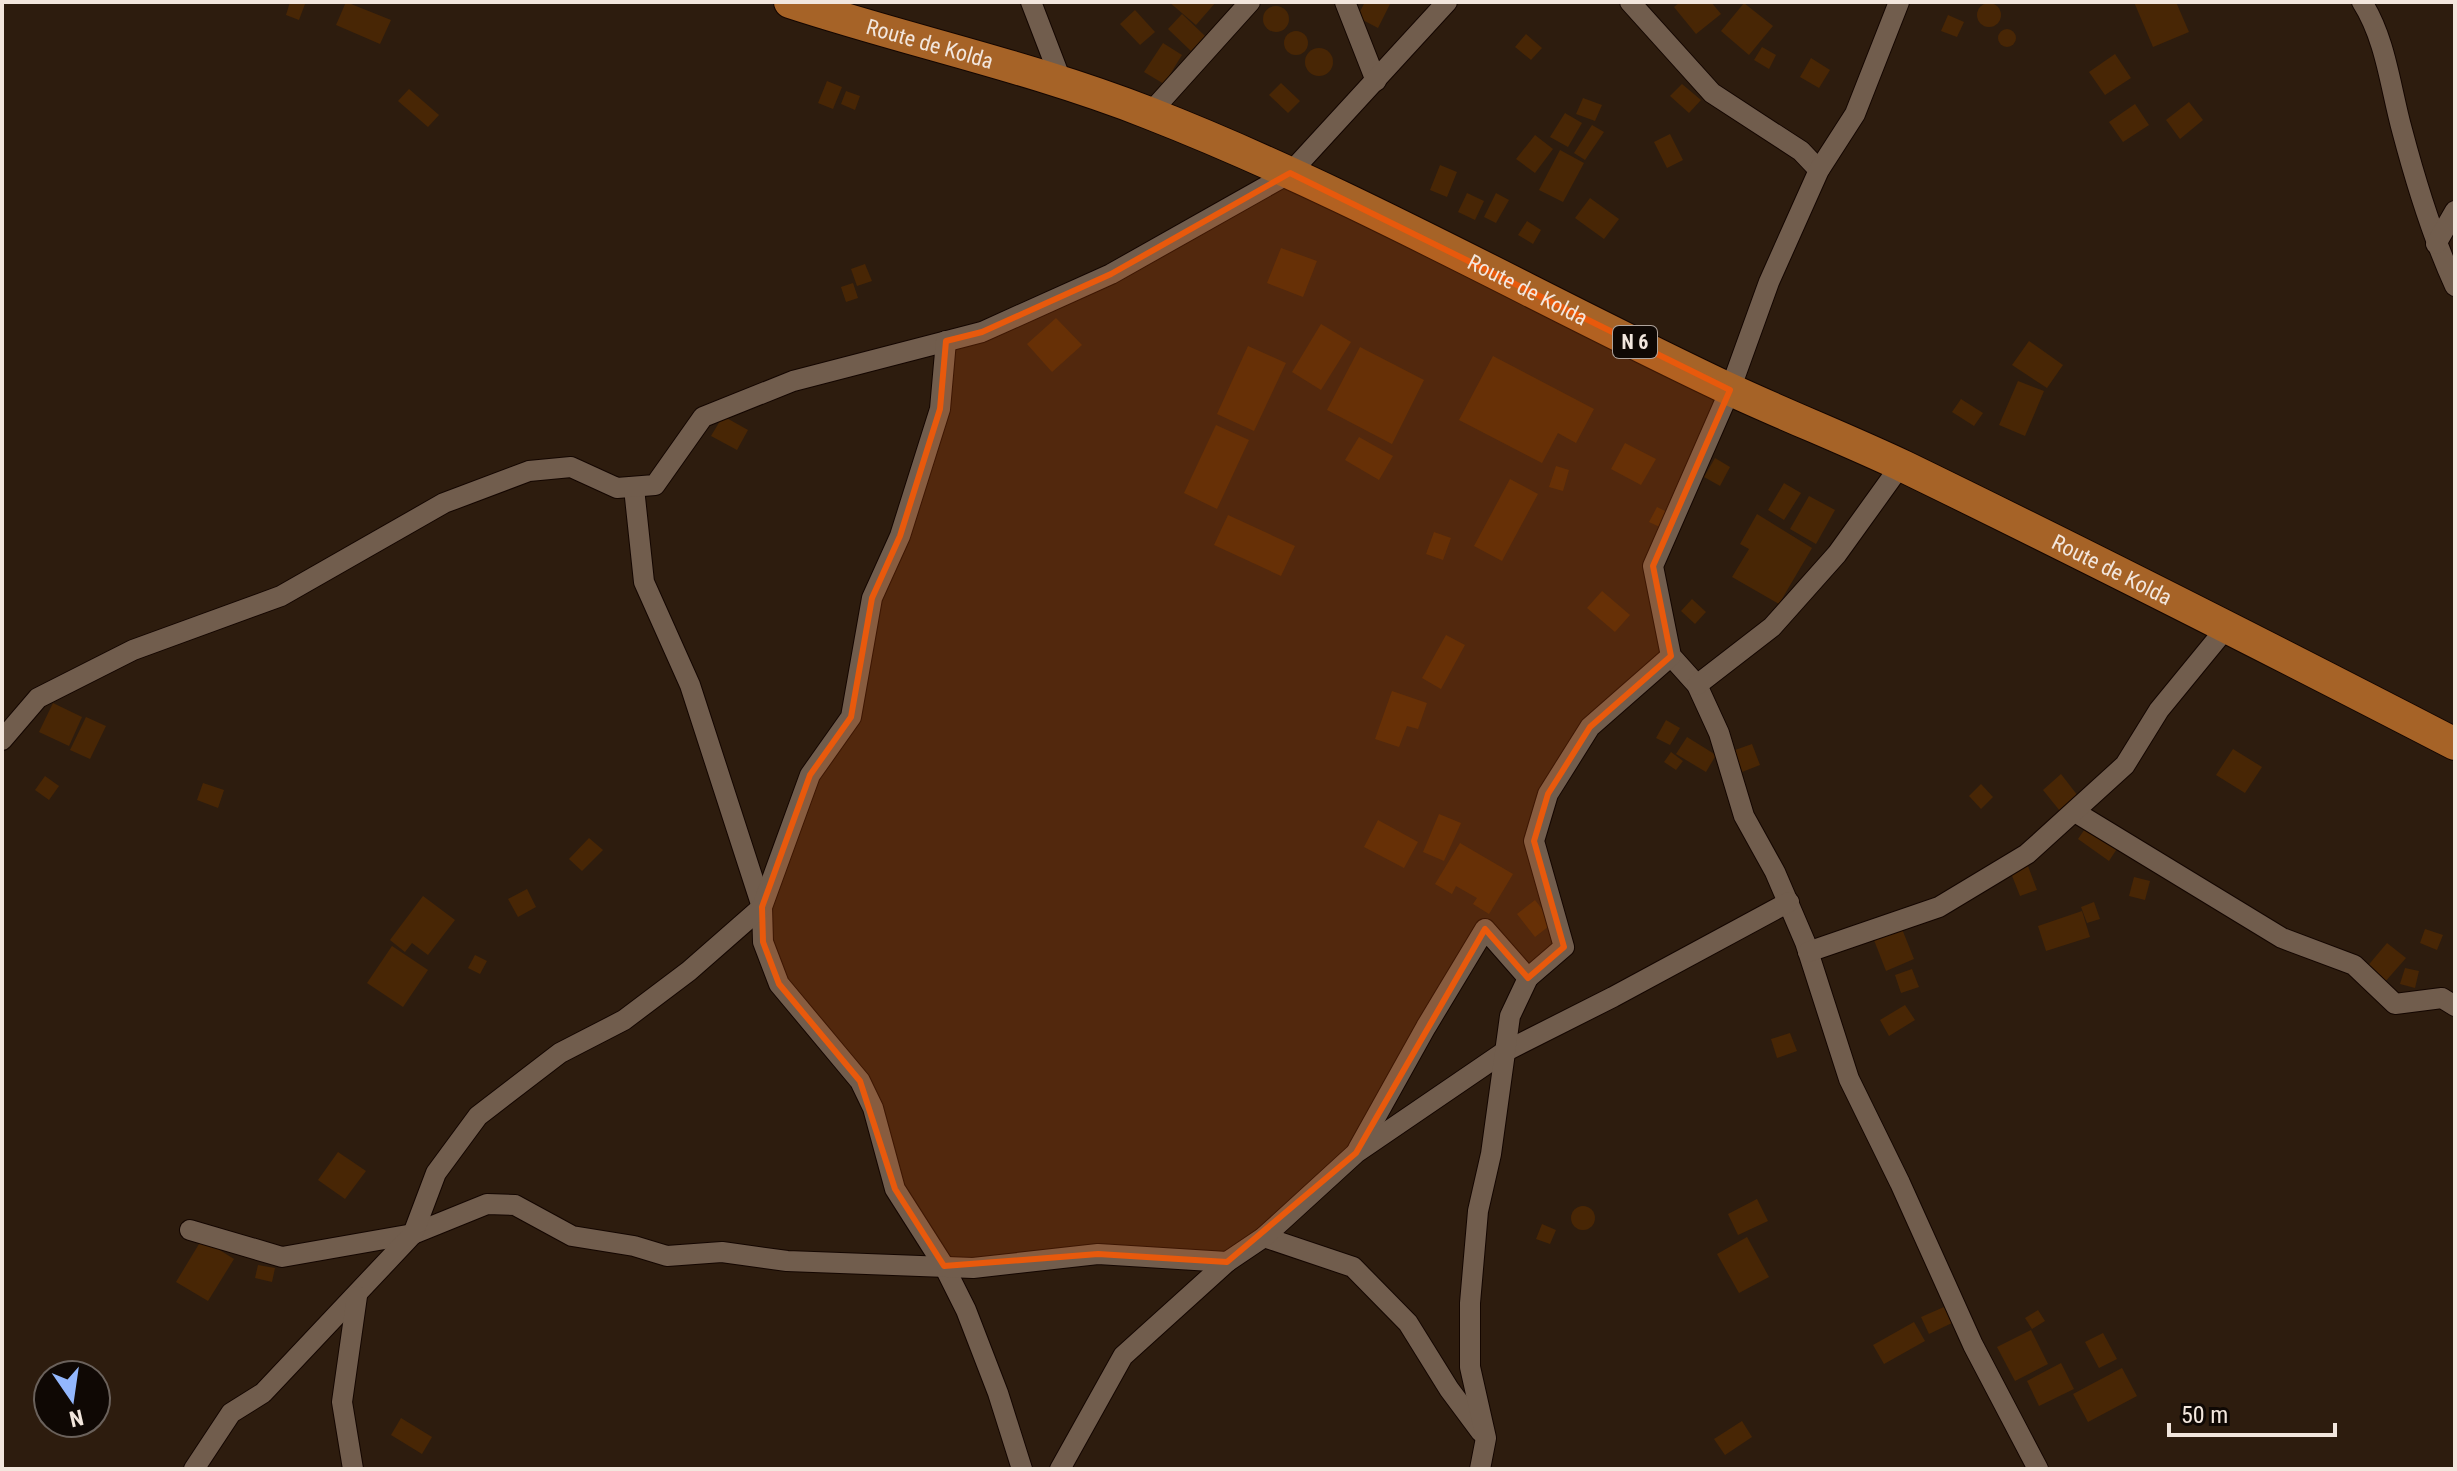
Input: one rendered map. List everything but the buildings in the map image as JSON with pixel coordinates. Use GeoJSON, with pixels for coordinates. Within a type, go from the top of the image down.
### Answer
{"type":"FeatureCollection","features":[{"type":"Feature","properties":{"kind":"main road","name":"Route de Kolda"},"geometry":{"type":"LineString","coordinates":[[790,2],[857,24],[1061,80],[1150,113],[1290,173],[1730,390],[1901,465],[2455,744]]}},
{"type":"Feature","properties":{"kind":"street"},"geometry":{"type":"LineString","coordinates":[[1031,2],[1061,80]]}},
{"type":"Feature","properties":{"kind":"street"},"geometry":{"type":"LineString","coordinates":[[1150,113],[1250,2]]}},
{"type":"Feature","properties":{"kind":"street"},"geometry":{"type":"LineString","coordinates":[[1345,2],[1376,81]]}},
{"type":"Feature","properties":{"kind":"street"},"geometry":{"type":"LineString","coordinates":[[2,740],[38,698],[133,650],[281,596],[444,503],[529,471],[571,467],[617,488],[655,485],[703,417],[793,381],[982,332],[1111,274],[1290,173],[1447,2]]}},
{"type":"Feature","properties":{"kind":"street"},"geometry":{"type":"LineString","coordinates":[[1630,2],[1712,93],[1801,151],[1819,170]]}},
{"type":"Feature","properties":{"kind":"street"},"geometry":{"type":"LineString","coordinates":[[1899,2],[1855,114],[1819,170],[1769,282],[1730,390],[1653,566],[1671,656],[1697,685],[1719,733],[1744,816],[1789,902],[1808,952],[1849,1079],[1973,1345],[2038,1469]]}},
{"type":"Feature","properties":{"kind":"street"},"geometry":{"type":"LineString","coordinates":[[2362,2],[2376,25],[2401,129],[2436,244],[2455,286]]}},
{"type":"Feature","properties":{"kind":"street"},"geometry":{"type":"LineString","coordinates":[[2436,244],[2455,211]]}},
{"type":"Feature","properties":{"kind":"street"},"geometry":{"type":"LineString","coordinates":[[194,1469],[231,1413],[263,1393],[413,1234],[436,1173],[478,1116],[560,1053],[635,1012],[689,971],[762,907],[810,775],[851,717],[872,598],[900,536],[940,409],[946,341]]}},
{"type":"Feature","properties":{"kind":"street"},"geometry":{"type":"LineString","coordinates":[[1697,685],[1772,627],[1837,554],[1901,465]]}},
{"type":"Feature","properties":{"kind":"street"},"geometry":{"type":"LineString","coordinates":[[634,488],[644,582],[690,685],[762,907],[763,942],[779,984],[860,1081],[873,1108],[895,1189],[944,1266],[966,1310],[998,1393],[1022,1469]]}},
{"type":"Feature","properties":{"kind":"street"},"geometry":{"type":"LineString","coordinates":[[1808,952],[1939,907],[2027,854],[2125,765],[2159,710],[2227,627]]}},
{"type":"Feature","properties":{"kind":"street"},"geometry":{"type":"LineString","coordinates":[[1480,1469],[1486,1438],[1470,1367],[1470,1303],[1478,1211],[1491,1154],[1510,1016],[1528,978],[1564,947],[1534,841],[1548,794],[1590,727],[1671,656]]}},
{"type":"Feature","properties":{"kind":"street"},"geometry":{"type":"LineString","coordinates":[[2075,812],[2282,938],[2354,965],[2395,1004],[2442,998],[2455,1006]]}},
{"type":"Feature","properties":{"kind":"street"},"geometry":{"type":"LineString","coordinates":[[1060,1469],[1123,1356],[1227,1262],[1264,1237],[1356,1153],[1504,1052],[1789,902]]}},
{"type":"Feature","properties":{"kind":"street"},"geometry":{"type":"LineString","coordinates":[[1356,1153],[1485,929],[1528,978]]}},
{"type":"Feature","properties":{"kind":"street"},"geometry":{"type":"LineString","coordinates":[[190,1230],[282,1257],[413,1234],[487,1204],[515,1205],[572,1236],[634,1246],[667,1256],[722,1252],[787,1261],[973,1268],[1098,1254],[1227,1262]]}},
{"type":"Feature","properties":{"kind":"street"},"geometry":{"type":"LineString","coordinates":[[1264,1237],[1353,1267],[1408,1323],[1449,1389],[1486,1438]]}},
{"type":"Feature","properties":{"kind":"street"},"geometry":{"type":"LineString","coordinates":[[353,1469],[342,1402],[357,1296]]}},
{"type":"Feature","properties":{"kind":"highlighted area"},"geometry":{"type":"Polygon","coordinates":[[[1290,173],[1730,390],[1653,566],[1671,656],[1590,727],[1548,794],[1534,841],[1564,947],[1528,978],[1485,929],[1356,1153],[1227,1262],[1098,1254],[944,1266],[895,1189],[860,1081],[779,984],[763,942],[762,907],[810,775],[851,717],[872,598],[900,536],[940,409],[946,341],[982,332],[1111,274],[1290,173]]]}}]}
